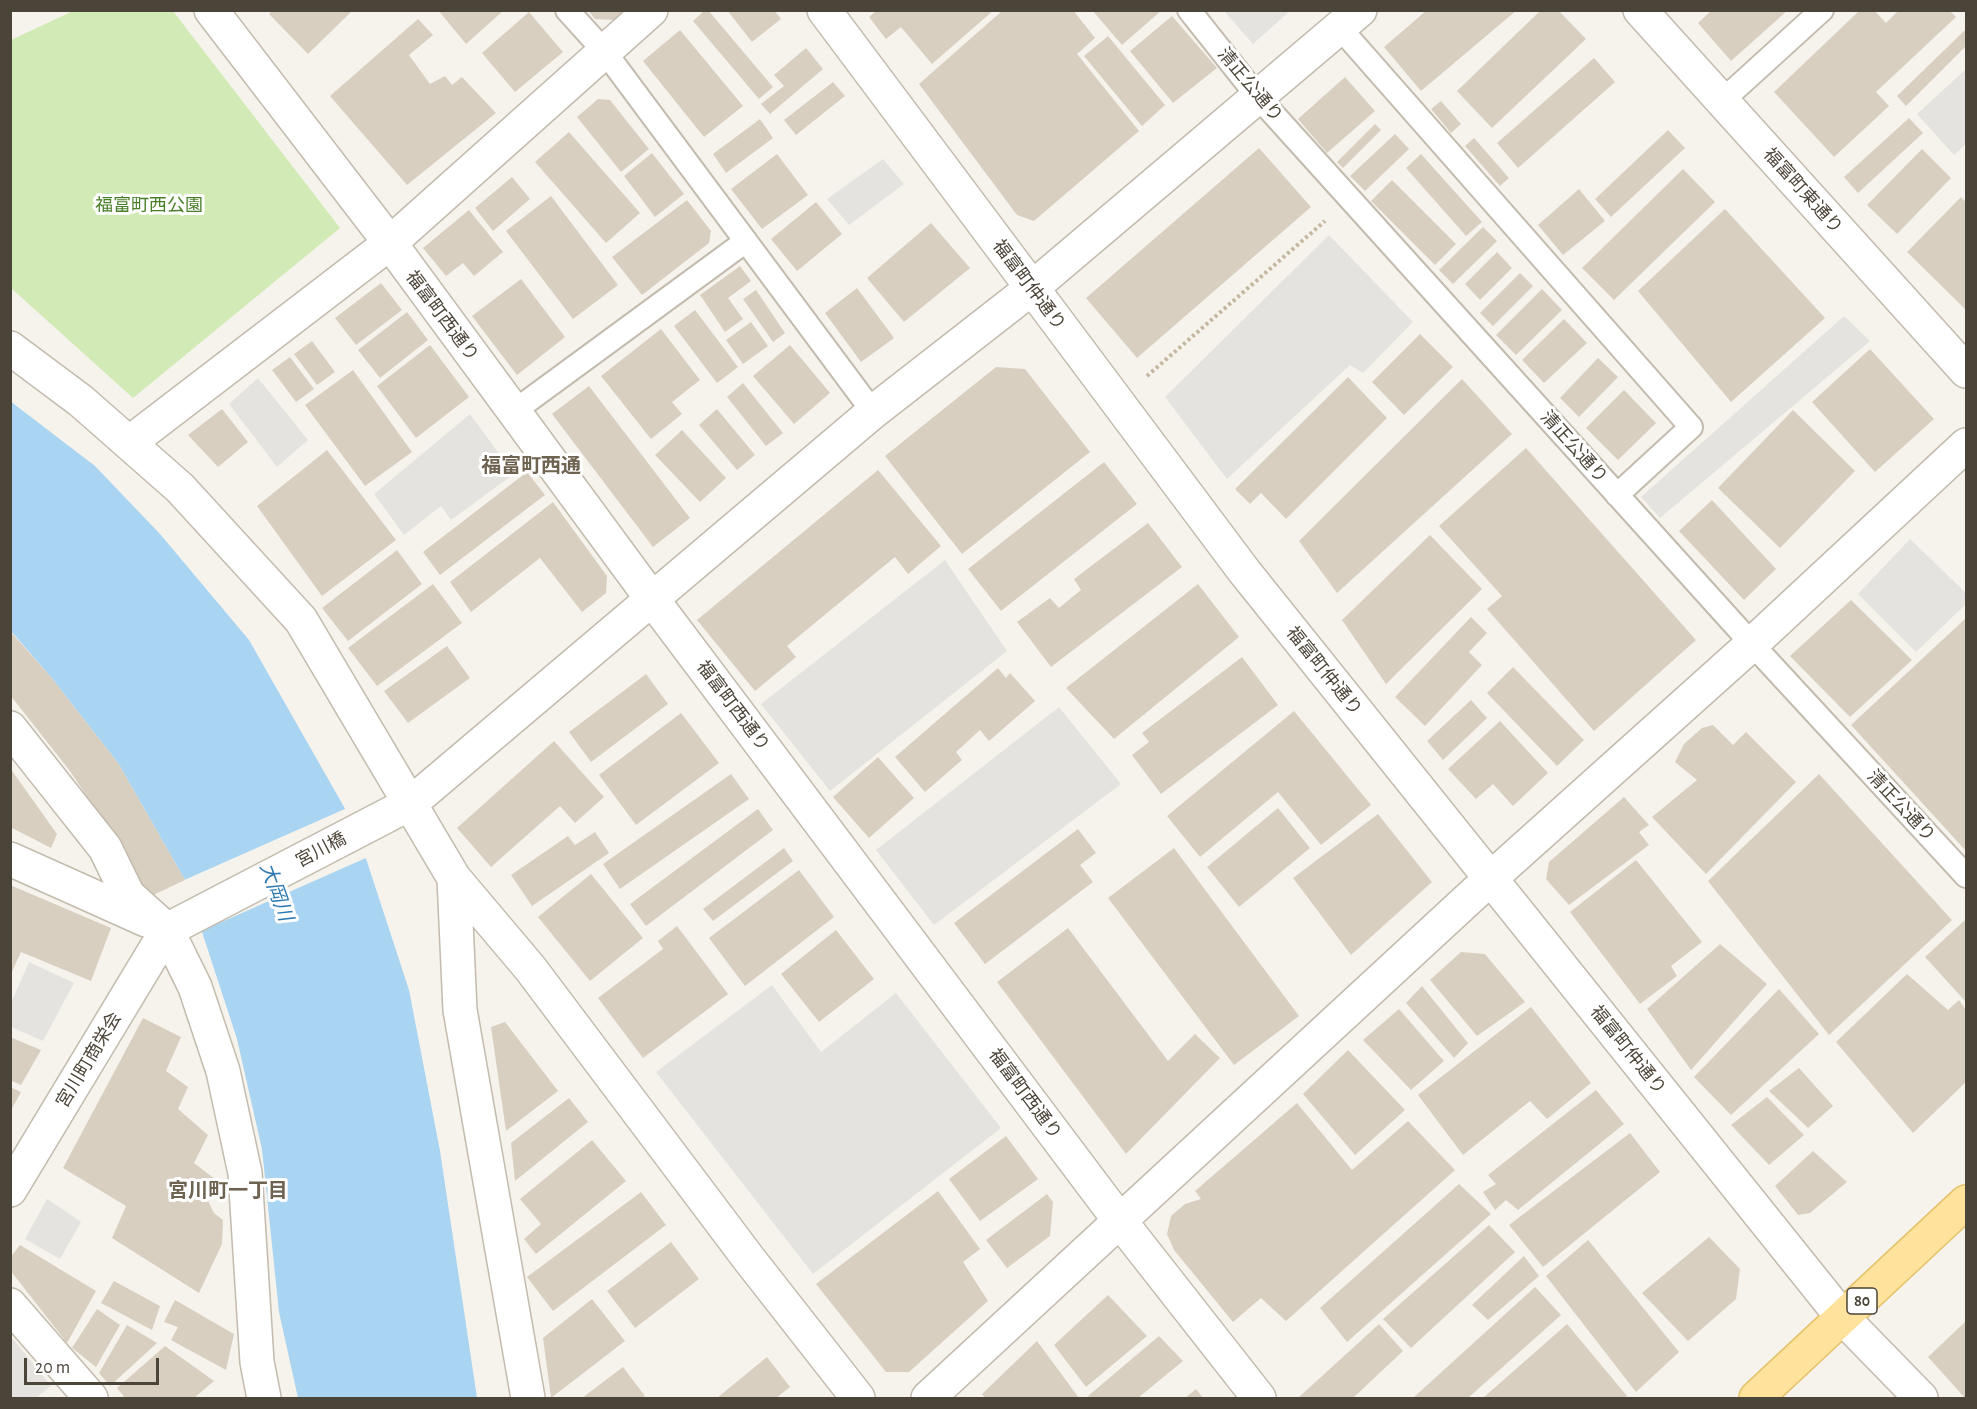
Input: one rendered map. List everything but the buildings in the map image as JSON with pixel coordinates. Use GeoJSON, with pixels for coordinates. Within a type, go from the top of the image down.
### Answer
{"type":"FeatureCollection","features":[{"type":"Feature","properties":{"kind":"main road","name":"80"},"geometry":{"type":"LineString","coordinates":[[1756,1398],[1966,1202]]}},
{"type":"Feature","properties":{"kind":"street","name":"福富町西通り"},"geometry":{"type":"LineString","coordinates":[[211,10],[390,243],[652,599],[1120,1221],[1259,1398]]}},
{"type":"Feature","properties":{"kind":"street"},"geometry":{"type":"LineString","coordinates":[[129,443],[390,243],[651,10]]}},
{"type":"Feature","properties":{"kind":"street","name":"福富町仲通り"},"geometry":{"type":"LineString","coordinates":[[824,10],[1244,571],[1843,1318],[1921,1398]]}},
{"type":"Feature","properties":{"kind":"street","name":"福富町東通り"},"geometry":{"type":"LineString","coordinates":[[1640,10],[1966,371]]}},
{"type":"Feature","properties":{"kind":"street","name":"宮川橋"},"geometry":{"type":"LineString","coordinates":[[167,930],[411,803],[873,412],[1032,288],[1350,19]]}},
{"type":"Feature","properties":{"kind":"street"},"geometry":{"type":"LineString","coordinates":[[10,348],[81,401],[180,488],[301,620],[454,878],[530,968],[749,1259],[858,1398]]}},
{"type":"Feature","properties":{"kind":"street"},"geometry":{"type":"LineString","coordinates":[[928,1398],[1491,878],[1752,644],[1966,445]]}},
{"type":"Feature","properties":{"kind":"street"},"geometry":{"type":"LineString","coordinates":[[10,728],[105,848],[128,895],[167,930],[195,987],[223,1071],[245,1173],[257,1362],[264,1398]]}},
{"type":"Feature","properties":{"kind":"street"},"geometry":{"type":"LineString","coordinates":[[10,859],[167,930]]}},
{"type":"Feature","properties":{"kind":"street"},"geometry":{"type":"LineString","coordinates":[[454,878],[460,1010],[528,1398]]}},
{"type":"Feature","properties":{"kind":"street","name":"宮川町商栄会"},"geometry":{"type":"LineString","coordinates":[[10,1190],[167,930]]}},
{"type":"Feature","properties":{"kind":"street"},"geometry":{"type":"LineString","coordinates":[[10,1305],[90,1398]]}},
{"type":"Feature","properties":{"kind":"lane"},"geometry":{"type":"LineString","coordinates":[[567,10],[605,52],[873,412]]}},
{"type":"Feature","properties":{"kind":"lane","name":"清正公通り"},"geometry":{"type":"LineString","coordinates":[[1189,10],[1258,97],[1752,644],[1966,876]]}},
{"type":"Feature","properties":{"kind":"lane"},"geometry":{"type":"LineString","coordinates":[[1722,101],[1822,10]]}},
{"type":"Feature","properties":{"kind":"lane"},"geometry":{"type":"LineString","coordinates":[[1350,19],[1691,427],[1617,495]]}},
{"type":"Feature","properties":{"kind":"lane"},"geometry":{"type":"LineString","coordinates":[[513,412],[746,241]]}},
{"type":"Feature","properties":{"kind":"path"},"geometry":{"type":"LineString","coordinates":[[1117,402],[1350,199]]}},
{"type":"Feature","properties":{"kind":"green space","name":"福富町西公園"},"geometry":{"type":"Polygon","coordinates":[[[75,10],[173,11],[340,228],[133,398],[11,288],[11,40],[75,10]]]}},
{"type":"Feature","properties":{"kind":"shaded area"},"geometry":{"type":"Polygon","coordinates":[[[1224,11],[1290,11],[1253,44],[1224,11]]]}},
{"type":"Feature","properties":{"kind":"shaded area"},"geometry":{"type":"Polygon","coordinates":[[[1966,69],[1966,144],[1954,155],[1917,114],[1966,69]]]}},
{"type":"Feature","properties":{"kind":"shaded area"},"geometry":{"type":"Polygon","coordinates":[[[883,159],[904,184],[849,225],[827,199],[883,159]]]}},
{"type":"Feature","properties":{"kind":"shaded area"},"geometry":{"type":"Polygon","coordinates":[[[1329,235],[1413,322],[1363,373],[1350,365],[1227,479],[1165,397],[1329,235]]]}},
{"type":"Feature","properties":{"kind":"shaded area"},"geometry":{"type":"Polygon","coordinates":[[[1844,316],[1870,341],[1660,518],[1641,497],[1844,316]]]}},
{"type":"Feature","properties":{"kind":"shaded area"},"geometry":{"type":"Polygon","coordinates":[[[258,378],[308,440],[277,467],[229,404],[258,378]]]}},
{"type":"Feature","properties":{"kind":"shaded area"},"geometry":{"type":"Polygon","coordinates":[[[470,414],[514,474],[451,520],[441,506],[404,535],[374,494],[470,414]]]}},
{"type":"Feature","properties":{"kind":"shaded area"},"geometry":{"type":"Polygon","coordinates":[[[1910,539],[1966,593],[1966,604],[1916,652],[1858,594],[1910,539]]]}},
{"type":"Feature","properties":{"kind":"shaded area"},"geometry":{"type":"Polygon","coordinates":[[[945,560],[1007,651],[830,791],[761,704],[945,560]]]}},
{"type":"Feature","properties":{"kind":"shaded area"},"geometry":{"type":"Polygon","coordinates":[[[1059,707],[1121,784],[934,925],[876,850],[1059,707]]]}},
{"type":"Feature","properties":{"kind":"shaded area"},"geometry":{"type":"Polygon","coordinates":[[[29,962],[74,983],[43,1041],[11,1027],[11,1003],[29,962]]]}},
{"type":"Feature","properties":{"kind":"shaded area"},"geometry":{"type":"Polygon","coordinates":[[[772,985],[821,1052],[896,993],[1001,1128],[813,1274],[656,1072],[772,985]]]}},
{"type":"Feature","properties":{"kind":"shaded area"},"geometry":{"type":"Polygon","coordinates":[[[47,1199],[81,1222],[60,1259],[25,1239],[47,1199]]]}},
{"type":"Feature","properties":{"kind":"shaded area"},"geometry":{"type":"Polygon","coordinates":[[[10,1335],[51,1386],[36,1398],[11,1398],[10,1335]]]}},
{"type":"Feature","properties":{"kind":"water","name":"大岡川"},"geometry":{"type":"Polygon","coordinates":[[[10,401],[95,466],[160,534],[249,640],[356,828],[409,990],[440,1151],[477,1398],[298,1398],[279,1312],[262,1149],[237,1039],[185,880],[118,763],[50,676],[11,631],[10,401]]]}},
{"type":"Feature","properties":{"kind":"pier"},"geometry":{"type":"Polygon","coordinates":[[[347,808],[368,857],[199,932],[182,881],[347,808]]]}},
{"type":"Feature","properties":{"kind":"district","name":"福富町西通"},"geometry":{"type":"Point","coordinates":[531,466]}},
{"type":"Feature","properties":{"kind":"district","name":"宮川町一丁目"},"geometry":{"type":"Point","coordinates":[228,1191]}}]}
